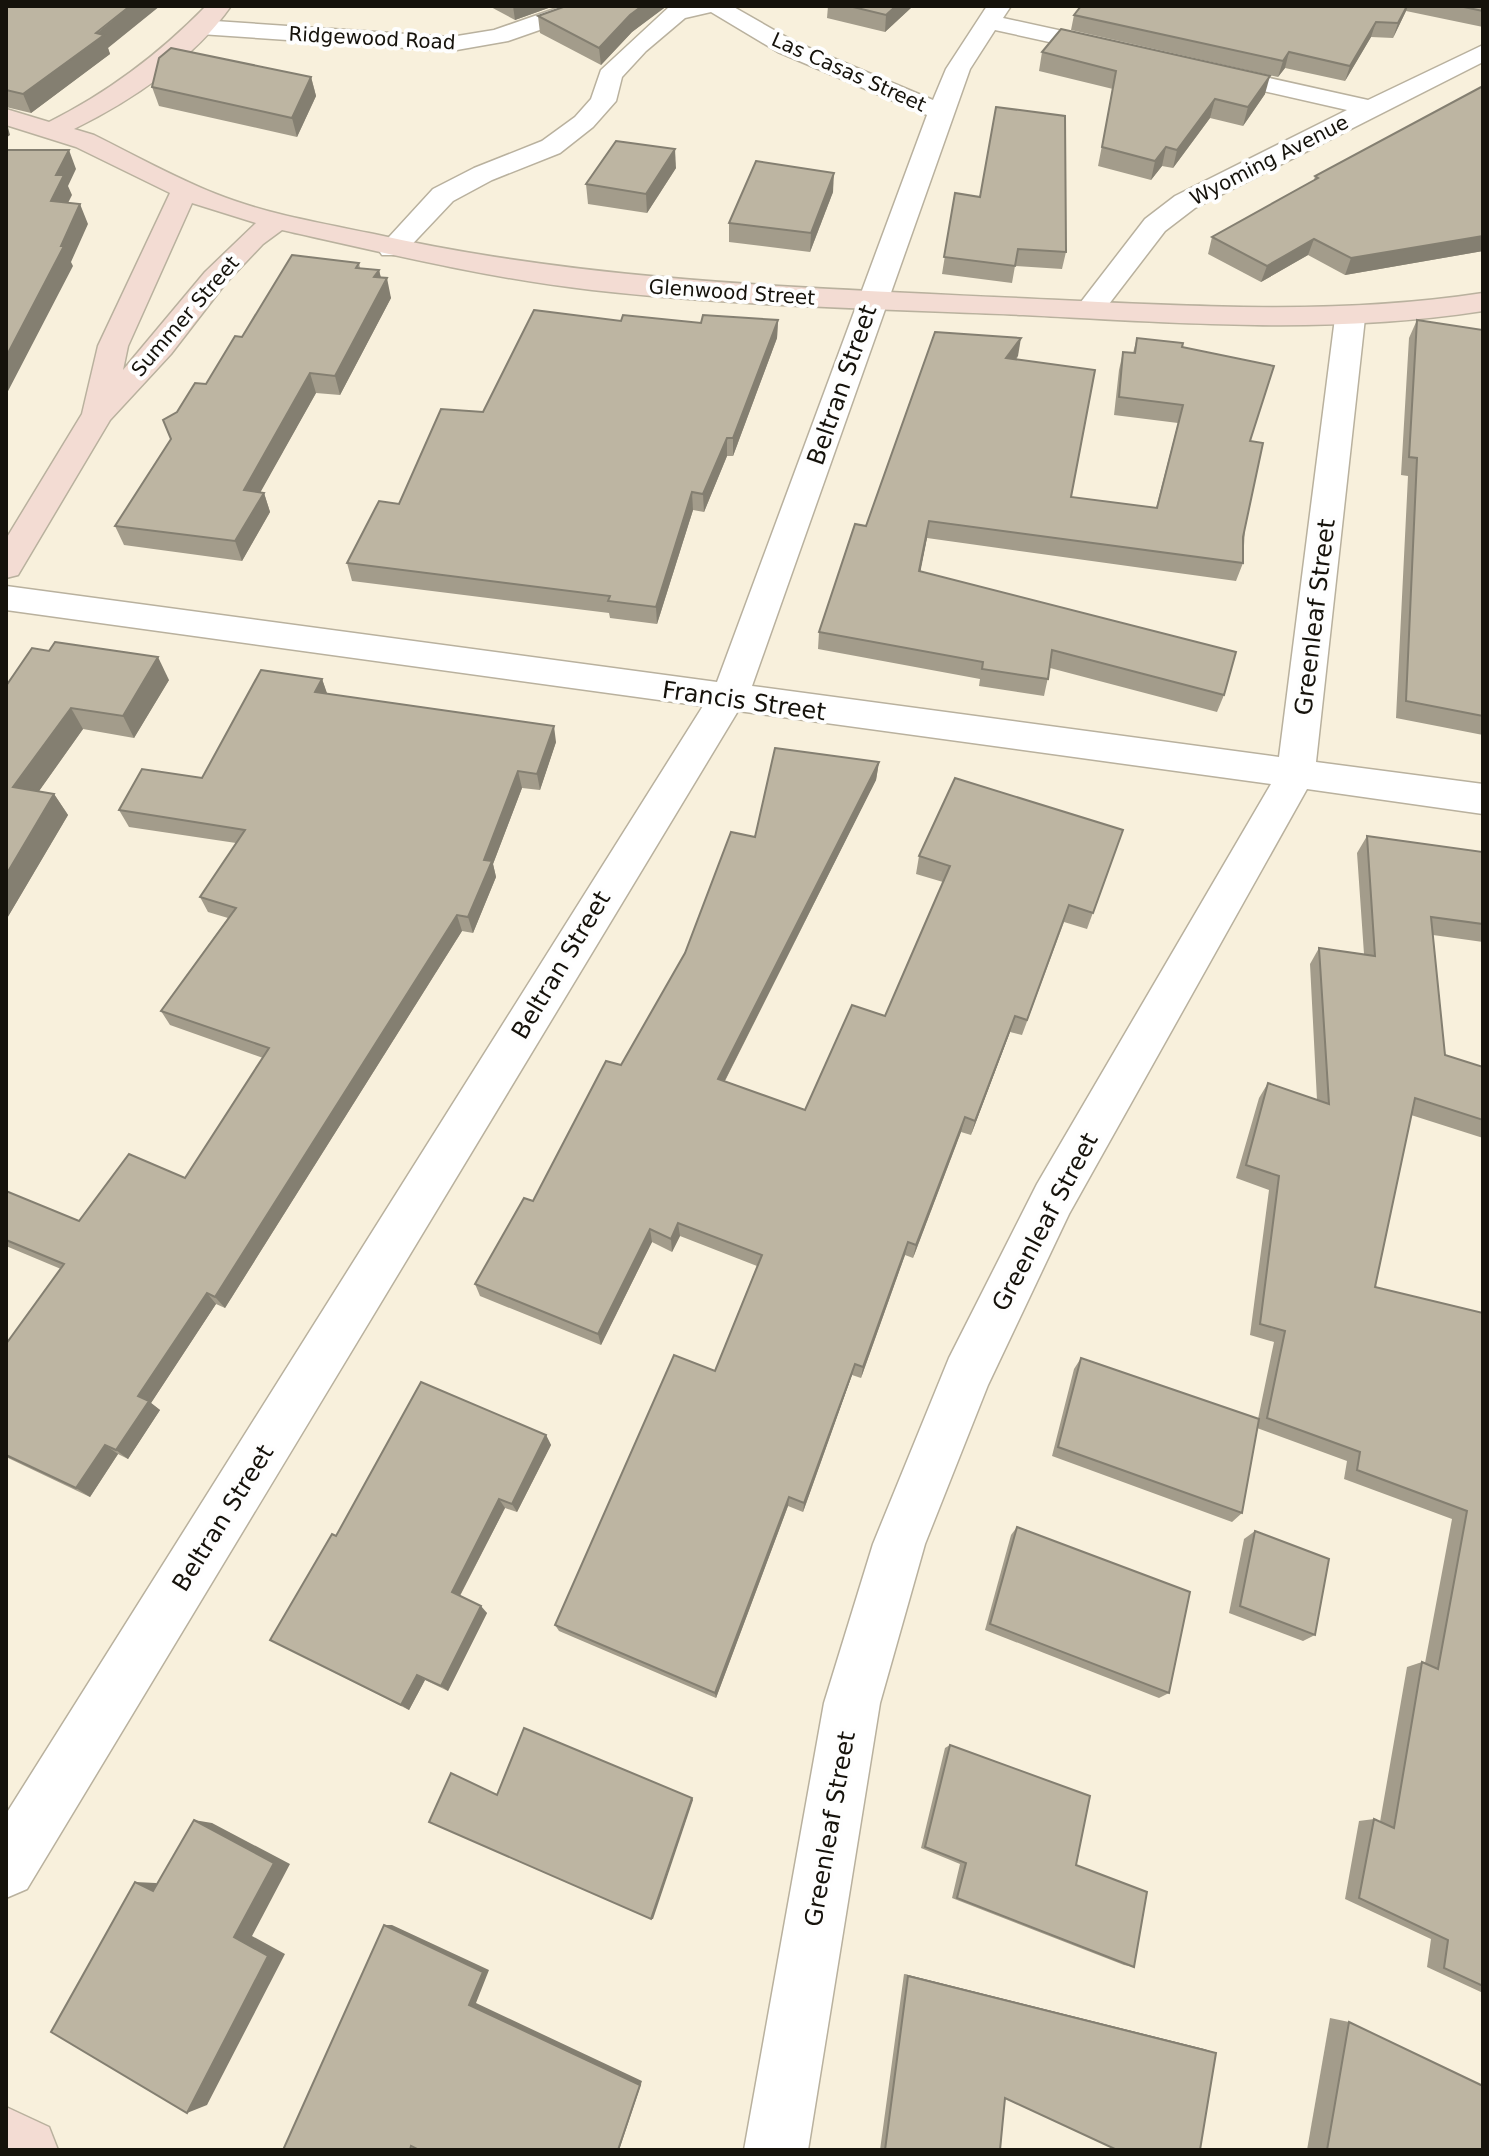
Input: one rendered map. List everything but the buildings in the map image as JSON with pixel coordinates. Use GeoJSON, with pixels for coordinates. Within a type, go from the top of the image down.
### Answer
{"type":"FeatureCollection","features":[{"type":"Feature","properties":{"kind":"street"},"geometry":{"type":"LineString","coordinates":[[54,129],[90,112],[155,72],[219,6]]}},
{"type":"Feature","properties":{"kind":"street","name":"Ridgewood Road"},"geometry":{"type":"LineString","coordinates":[[200,27],[451,44],[499,36],[586,6]]}},
{"type":"Feature","properties":{"kind":"street","name":"Las Casas Street"},"geometry":{"type":"LineString","coordinates":[[718,6],[727,16],[779,41],[911,102],[941,111]]}},
{"type":"Feature","properties":{"kind":"street"},"geometry":{"type":"LineString","coordinates":[[392,249],[443,195],[483,174],[551,147],[584,122],[603,101],[610,75],[637,46],[688,7]]}},
{"type":"Feature","properties":{"kind":"street"},"geometry":{"type":"LineString","coordinates":[[992,13],[1140,56]]}},
{"type":"Feature","properties":{"kind":"street","name":"Beltran Street"},"geometry":{"type":"LineString","coordinates":[[6,1868],[726,698],[746,659],[941,111],[958,69],[992,13]]}},
{"type":"Feature","properties":{"kind":"street","name":"Wyoming Avenue"},"geometry":{"type":"LineString","coordinates":[[1089,311],[1147,234],[1172,210],[1483,52]]}},
{"type":"Feature","properties":{"kind":"street"},"geometry":{"type":"LineString","coordinates":[[1187,66],[1371,108]]}},
{"type":"Feature","properties":{"kind":"street"},"geometry":{"type":"LineString","coordinates":[[1454,66],[1483,79]]}},
{"type":"Feature","properties":{"kind":"street"},"geometry":{"type":"LineString","coordinates":[[107,149],[133,121],[155,72]]}},
{"type":"Feature","properties":{"kind":"street","name":"Glenwood Street"},"geometry":{"type":"LineString","coordinates":[[6,117],[54,129],[107,149],[185,190],[277,221],[392,249],[514,271],[629,285],[1089,311],[1350,318],[1435,311],[1483,302]]}},
{"type":"Feature","properties":{"kind":"street","name":"Summer Street"},"geometry":{"type":"LineString","coordinates":[[97,415],[113,346],[185,190]]}},
{"type":"Feature","properties":{"kind":"street","name":"Summer Street"},"geometry":{"type":"LineString","coordinates":[[6,567],[97,415],[160,348],[215,278],[253,238],[277,221]]}},
{"type":"Feature","properties":{"kind":"street","name":"Greenleaf Street"},"geometry":{"type":"LineString","coordinates":[[776,2150],[852,1703],[899,1544],[967,1375],[1053,1199],[1296,774],[1350,318]]}},
{"type":"Feature","properties":{"kind":"street","name":"Francis Street"},"geometry":{"type":"LineString","coordinates":[[6,598],[1483,799]]}},
{"type":"Feature","properties":{"kind":"street"},"geometry":{"type":"LineString","coordinates":[[6,2139],[26,2150]]}}]}
